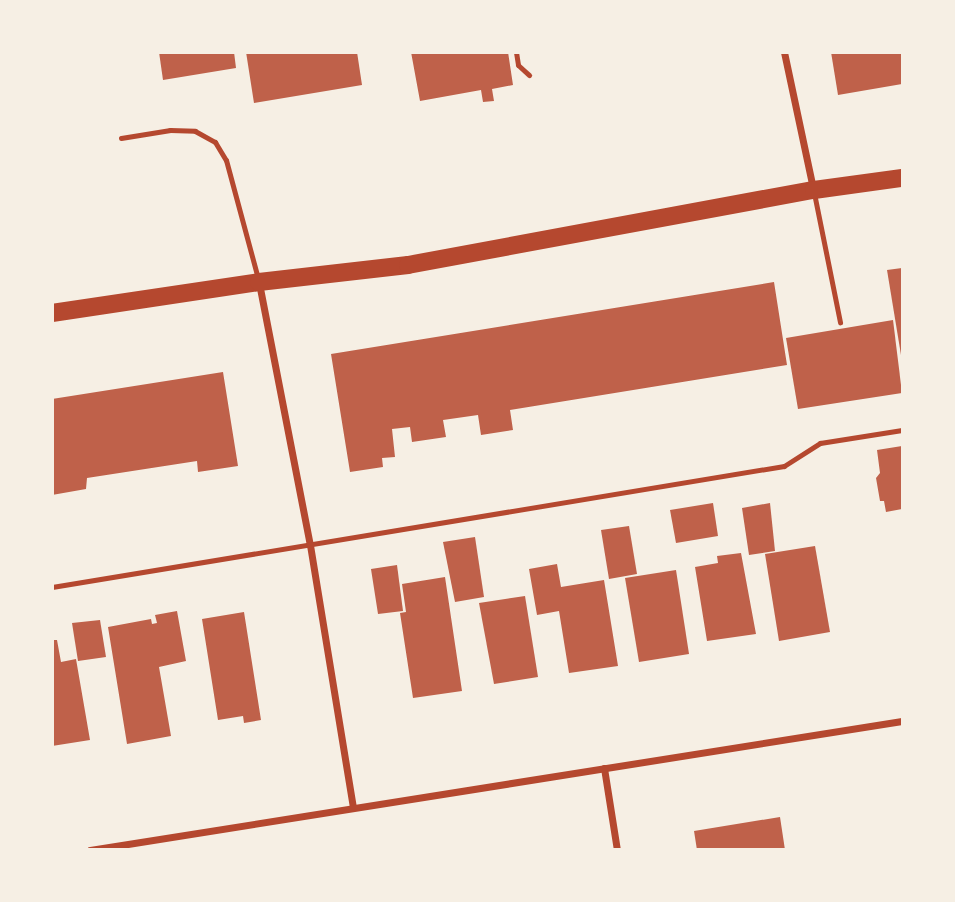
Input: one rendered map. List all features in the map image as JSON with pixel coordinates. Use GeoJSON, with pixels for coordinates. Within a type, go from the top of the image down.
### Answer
{"type":"FeatureCollection","features":[{"type":"Feature","properties":{"kind":"main road"},"geometry":{"type":"LineString","coordinates":[[52,313],[259,282],[408,265],[814,190],[902,178]]}},
{"type":"Feature","properties":{"kind":"street"},"geometry":{"type":"LineString","coordinates":[[784,52],[814,190]]}},
{"type":"Feature","properties":{"kind":"street"},"geometry":{"type":"LineString","coordinates":[[259,282],[310,545],[353,808]]}},
{"type":"Feature","properties":{"kind":"street"},"geometry":{"type":"LineString","coordinates":[[94,849],[902,722]]}},
{"type":"Feature","properties":{"kind":"street"},"geometry":{"type":"LineString","coordinates":[[604,768],[617,849]]}},
{"type":"Feature","properties":{"kind":"lane"},"geometry":{"type":"LineString","coordinates":[[516,52],[518,65],[528,75]]}},
{"type":"Feature","properties":{"kind":"lane"},"geometry":{"type":"LineString","coordinates":[[121,138],[170,130],[195,131],[215,142],[226,160],[259,282]]}},
{"type":"Feature","properties":{"kind":"lane"},"geometry":{"type":"LineString","coordinates":[[814,190],[840,322]]}},
{"type":"Feature","properties":{"kind":"lane"},"geometry":{"type":"LineString","coordinates":[[52,587],[784,466],[820,443],[902,430]]}},
{"type":"Feature","properties":{"kind":"building"},"geometry":{"type":"Polygon","coordinates":[[[159,52],[234,52],[236,68],[163,80],[159,52]]]}},
{"type":"Feature","properties":{"kind":"building"},"geometry":{"type":"Polygon","coordinates":[[[246,52],[357,52],[362,85],[254,103],[246,52]]]}},
{"type":"Feature","properties":{"kind":"building"},"geometry":{"type":"Polygon","coordinates":[[[411,52],[508,52],[513,85],[492,89],[494,101],[483,102],[481,90],[420,101],[411,52]]]}},
{"type":"Feature","properties":{"kind":"building"},"geometry":{"type":"Polygon","coordinates":[[[831,52],[902,52],[902,84],[838,95],[831,52]]]}},
{"type":"Feature","properties":{"kind":"building"},"geometry":{"type":"Polygon","coordinates":[[[902,268],[902,354],[901,355],[887,270],[902,268]]]}},
{"type":"Feature","properties":{"kind":"building"},"geometry":{"type":"Polygon","coordinates":[[[774,282],[787,365],[510,410],[513,430],[481,435],[478,415],[443,420],[446,437],[412,442],[410,427],[392,429],[395,457],[382,458],[383,467],[350,472],[331,354],[774,282]]]}},
{"type":"Feature","properties":{"kind":"building"},"geometry":{"type":"Polygon","coordinates":[[[893,320],[902,393],[798,409],[786,338],[893,320]]]}},
{"type":"Feature","properties":{"kind":"building"},"geometry":{"type":"Polygon","coordinates":[[[223,372],[238,466],[198,472],[197,461],[87,478],[86,489],[52,495],[52,399],[223,372]]]}},
{"type":"Feature","properties":{"kind":"building"},"geometry":{"type":"Polygon","coordinates":[[[902,446],[902,509],[886,512],[884,501],[880,501],[876,478],[880,473],[877,450],[902,446]]]}},
{"type":"Feature","properties":{"kind":"building"},"geometry":{"type":"Polygon","coordinates":[[[713,503],[718,536],[676,543],[670,510],[713,503]]]}},
{"type":"Feature","properties":{"kind":"building"},"geometry":{"type":"Polygon","coordinates":[[[770,503],[775,551],[749,555],[742,508],[770,503]]]}},
{"type":"Feature","properties":{"kind":"building"},"geometry":{"type":"Polygon","coordinates":[[[629,526],[637,574],[609,579],[601,530],[629,526]]]}},
{"type":"Feature","properties":{"kind":"building"},"geometry":{"type":"Polygon","coordinates":[[[475,537],[484,597],[455,602],[443,542],[475,537]]]}},
{"type":"Feature","properties":{"kind":"building"},"geometry":{"type":"Polygon","coordinates":[[[815,546],[830,632],[779,641],[765,554],[815,546]]]}},
{"type":"Feature","properties":{"kind":"building"},"geometry":{"type":"Polygon","coordinates":[[[741,553],[756,634],[707,641],[695,567],[718,563],[717,556],[741,553]]]}},
{"type":"Feature","properties":{"kind":"building"},"geometry":{"type":"Polygon","coordinates":[[[557,564],[561,587],[604,580],[618,666],[569,673],[559,611],[537,615],[529,569],[557,564]]]}},
{"type":"Feature","properties":{"kind":"building"},"geometry":{"type":"Polygon","coordinates":[[[397,565],[403,611],[378,614],[371,569],[397,565]]]}},
{"type":"Feature","properties":{"kind":"building"},"geometry":{"type":"Polygon","coordinates":[[[676,570],[689,654],[639,662],[625,578],[676,570]]]}},
{"type":"Feature","properties":{"kind":"building"},"geometry":{"type":"Polygon","coordinates":[[[445,577],[462,691],[413,698],[400,613],[406,612],[402,584],[445,577]]]}},
{"type":"Feature","properties":{"kind":"building"},"geometry":{"type":"Polygon","coordinates":[[[525,596],[538,677],[494,684],[479,603],[525,596]]]}},
{"type":"Feature","properties":{"kind":"building"},"geometry":{"type":"Polygon","coordinates":[[[177,611],[186,661],[159,667],[171,736],[127,744],[108,627],[151,619],[152,624],[157,623],[155,615],[177,611]]]}},
{"type":"Feature","properties":{"kind":"building"},"geometry":{"type":"Polygon","coordinates":[[[244,612],[261,720],[244,723],[243,716],[218,720],[202,619],[244,612]]]}},
{"type":"Feature","properties":{"kind":"building"},"geometry":{"type":"Polygon","coordinates":[[[100,620],[106,657],[78,661],[72,623],[100,620]]]}},
{"type":"Feature","properties":{"kind":"building"},"geometry":{"type":"Polygon","coordinates":[[[52,640],[57,640],[61,662],[76,659],[90,740],[52,746],[52,640]]]}},
{"type":"Feature","properties":{"kind":"building"},"geometry":{"type":"Polygon","coordinates":[[[780,817],[785,850],[697,850],[694,831],[780,817]]]}}]}
